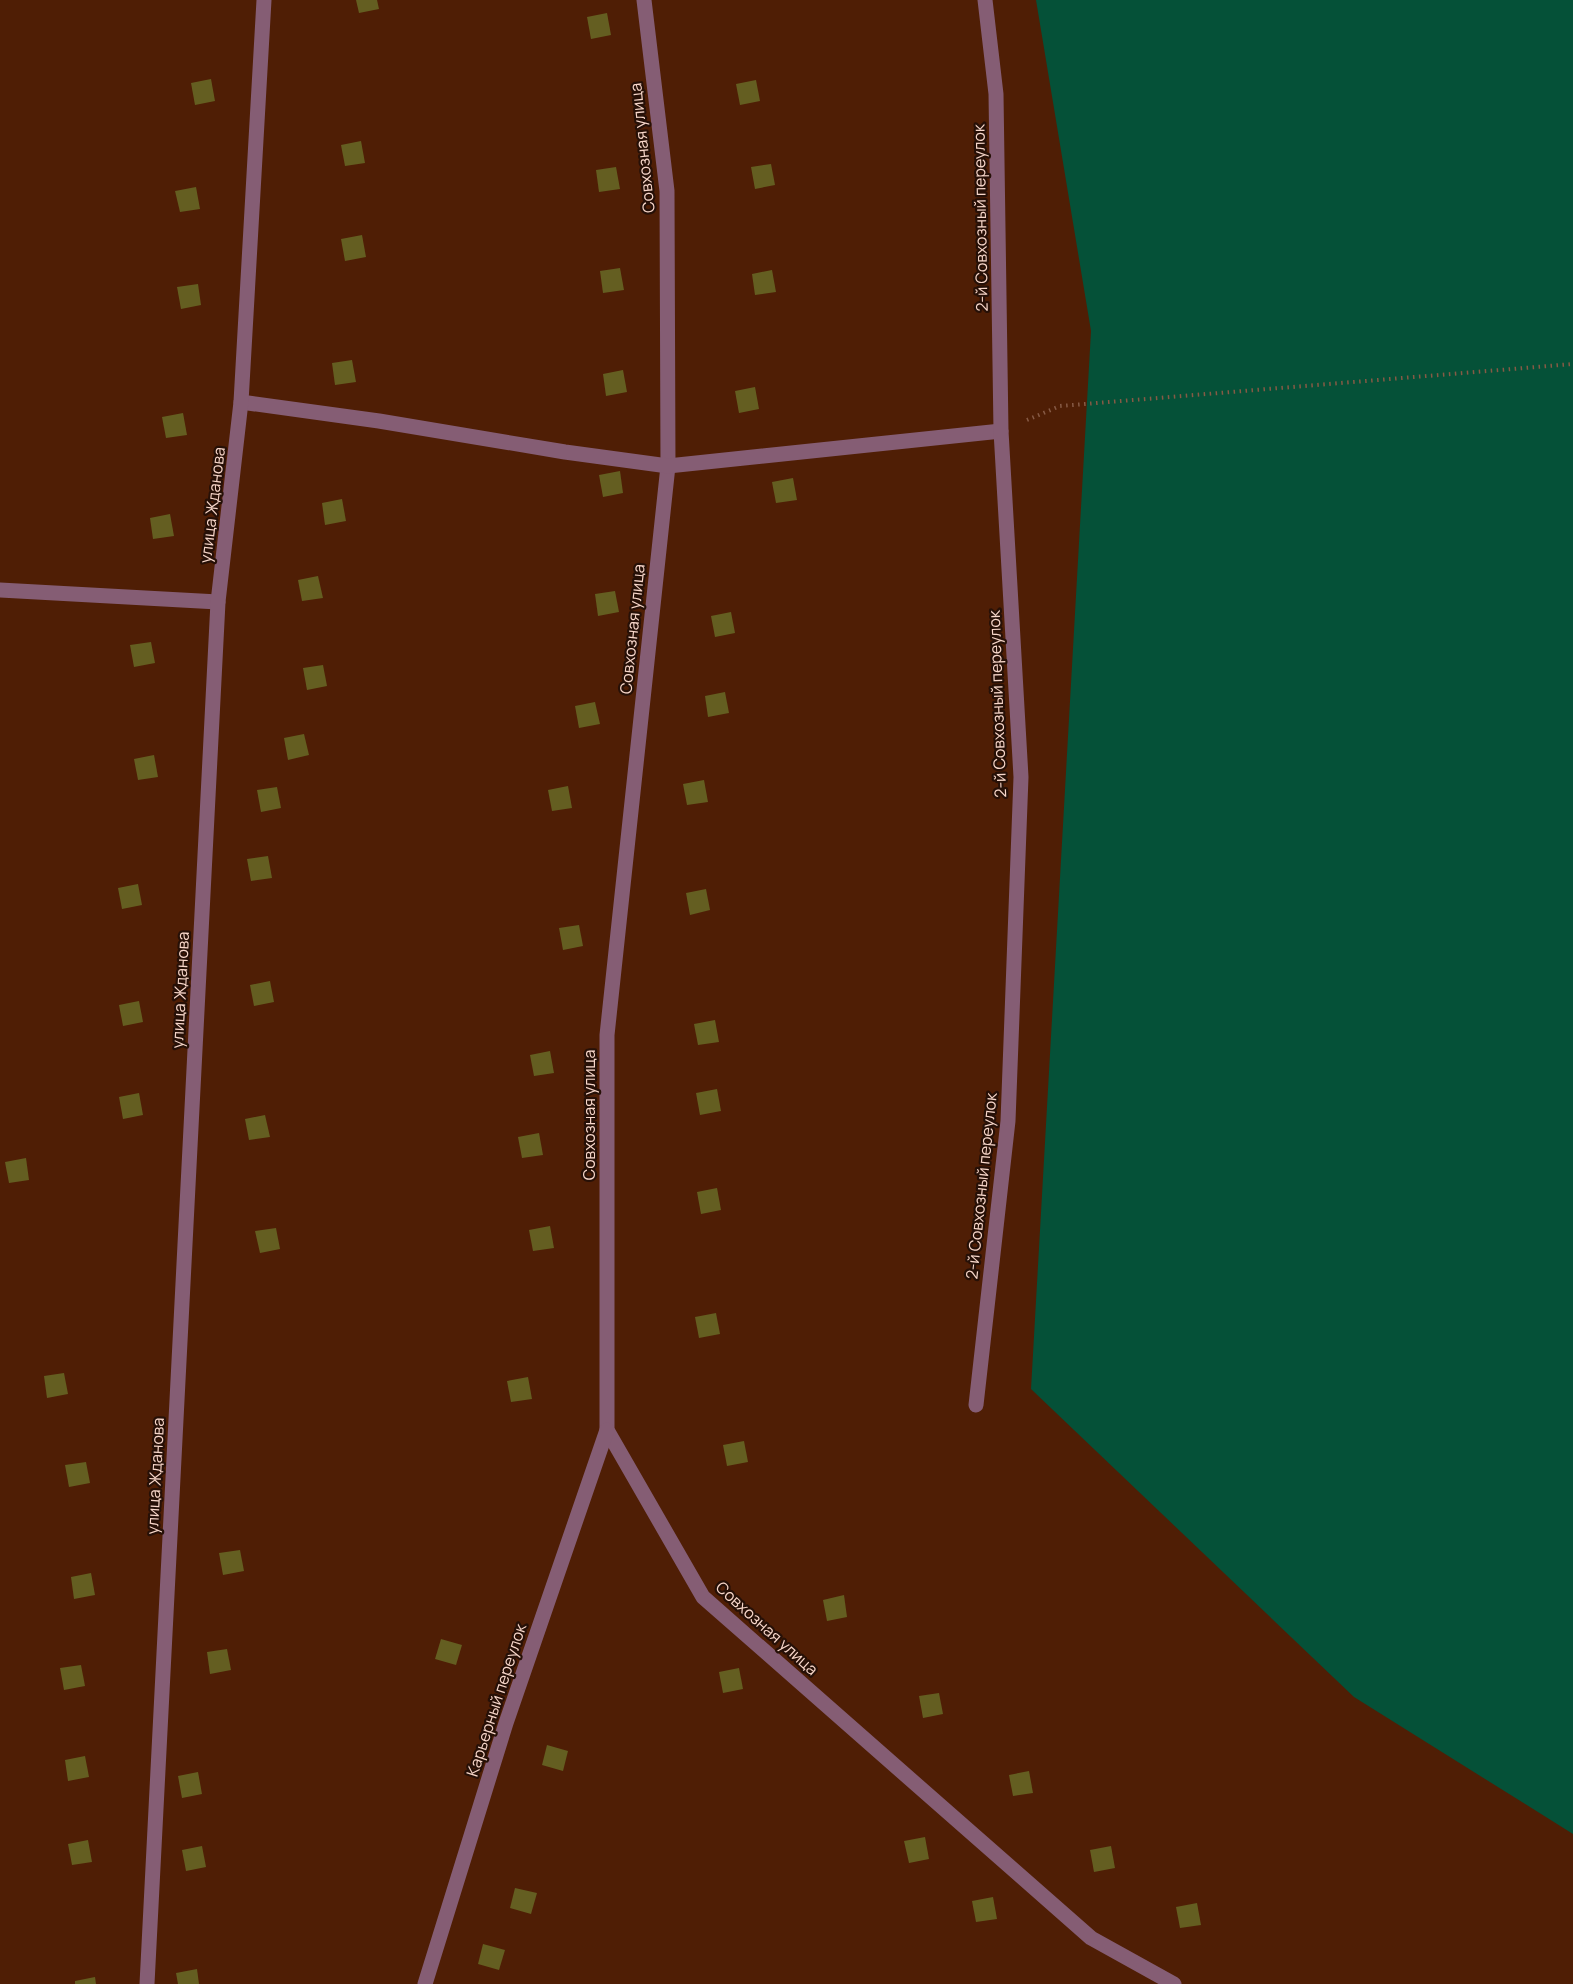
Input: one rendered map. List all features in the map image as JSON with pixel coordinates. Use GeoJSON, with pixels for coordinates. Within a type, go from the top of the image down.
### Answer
{"type":"FeatureCollection","features":[{"type":"Feature","properties":{"kind":"street","name":"улица Жданова"},"geometry":{"type":"LineString","coordinates":[[147,1984],[218,602],[241,402],[264,0]]}},
{"type":"Feature","properties":{"kind":"street","name":"Совхозная улица"},"geometry":{"type":"LineString","coordinates":[[644,0],[667,191],[668,466],[607,1035],[607,1430],[703,1597],[1091,1938],[1174,1984]]}},
{"type":"Feature","properties":{"kind":"street","name":"2-й Совхозный переулок"},"geometry":{"type":"LineString","coordinates":[[976,1405],[1008,1121],[1020,789],[1002,431],[996,94],[985,0]]}},
{"type":"Feature","properties":{"kind":"street"},"geometry":{"type":"LineString","coordinates":[[241,402],[668,466],[1002,431]]}},
{"type":"Feature","properties":{"kind":"street"},"geometry":{"type":"LineString","coordinates":[[0,590],[218,602]]}},
{"type":"Feature","properties":{"kind":"street","name":"Карьерный переулок"},"geometry":{"type":"LineString","coordinates":[[425,1984],[506,1723],[607,1430]]}},
{"type":"Feature","properties":{"kind":"path"},"geometry":{"type":"LineString","coordinates":[[1002,431],[1060,406],[1573,364]]}},
{"type":"Feature","properties":{"kind":"green space"},"geometry":{"type":"Polygon","coordinates":[[[1036,0],[1573,0],[1573,1834],[1354,1697],[1031,1389],[1091,331],[1036,0]]]}},
{"type":"Feature","properties":{"kind":"building"},"geometry":{"type":"Polygon","coordinates":[[[356,0],[377,0],[379,9],[359,13],[356,0]]]}},
{"type":"Feature","properties":{"kind":"building"},"geometry":{"type":"Polygon","coordinates":[[[607,13],[611,35],[591,39],[587,17],[607,13]]]}},
{"type":"Feature","properties":{"kind":"building"},"geometry":{"type":"Polygon","coordinates":[[[211,79],[215,101],[195,105],[191,83],[211,79]]]}},
{"type":"Feature","properties":{"kind":"building"},"geometry":{"type":"Polygon","coordinates":[[[756,80],[760,101],[740,105],[736,84],[756,80]]]}},
{"type":"Feature","properties":{"kind":"building"},"geometry":{"type":"Polygon","coordinates":[[[361,141],[365,163],[345,166],[341,145],[361,141]]]}},
{"type":"Feature","properties":{"kind":"building"},"geometry":{"type":"Polygon","coordinates":[[[771,164],[775,185],[755,189],[751,167],[771,164]]]}},
{"type":"Feature","properties":{"kind":"building"},"geometry":{"type":"Polygon","coordinates":[[[616,167],[620,189],[599,192],[596,170],[616,167]]]}},
{"type":"Feature","properties":{"kind":"building"},"geometry":{"type":"Polygon","coordinates":[[[196,187],[200,209],[180,212],[175,191],[196,187]]]}},
{"type":"Feature","properties":{"kind":"building"},"geometry":{"type":"Polygon","coordinates":[[[362,235],[366,257],[345,261],[341,239],[362,235]]]}},
{"type":"Feature","properties":{"kind":"building"},"geometry":{"type":"Polygon","coordinates":[[[620,268],[624,290],[603,293],[600,271],[620,268]]]}},
{"type":"Feature","properties":{"kind":"building"},"geometry":{"type":"Polygon","coordinates":[[[772,270],[776,292],[755,295],[752,274],[772,270]]]}},
{"type":"Feature","properties":{"kind":"building"},"geometry":{"type":"Polygon","coordinates":[[[198,284],[201,305],[181,309],[177,287],[198,284]]]}},
{"type":"Feature","properties":{"kind":"building"},"geometry":{"type":"Polygon","coordinates":[[[352,360],[356,382],[335,385],[332,363],[352,360]]]}},
{"type":"Feature","properties":{"kind":"building"},"geometry":{"type":"Polygon","coordinates":[[[623,370],[627,392],[606,396],[603,374],[623,370]]]}},
{"type":"Feature","properties":{"kind":"building"},"geometry":{"type":"Polygon","coordinates":[[[755,387],[759,409],[739,413],[735,391],[755,387]]]}},
{"type":"Feature","properties":{"kind":"building"},"geometry":{"type":"Polygon","coordinates":[[[183,413],[187,435],[166,438],[162,417],[183,413]]]}},
{"type":"Feature","properties":{"kind":"building"},"geometry":{"type":"Polygon","coordinates":[[[620,471],[623,493],[603,497],[599,475],[620,471]]]}},
{"type":"Feature","properties":{"kind":"building"},"geometry":{"type":"Polygon","coordinates":[[[793,478],[797,500],[776,503],[772,482],[793,478]]]}},
{"type":"Feature","properties":{"kind":"building"},"geometry":{"type":"Polygon","coordinates":[[[342,499],[346,521],[325,525],[322,503],[342,499]]]}},
{"type":"Feature","properties":{"kind":"building"},"geometry":{"type":"Polygon","coordinates":[[[170,514],[174,536],[153,539],[150,518],[170,514]]]}},
{"type":"Feature","properties":{"kind":"building"},"geometry":{"type":"Polygon","coordinates":[[[318,576],[323,598],[302,601],[298,580],[318,576]]]}},
{"type":"Feature","properties":{"kind":"building"},"geometry":{"type":"Polygon","coordinates":[[[615,591],[619,612],[598,616],[595,594],[615,591]]]}},
{"type":"Feature","properties":{"kind":"building"},"geometry":{"type":"Polygon","coordinates":[[[731,612],[735,633],[715,637],[711,616],[731,612]]]}},
{"type":"Feature","properties":{"kind":"building"},"geometry":{"type":"Polygon","coordinates":[[[151,642],[155,663],[134,667],[130,645],[151,642]]]}},
{"type":"Feature","properties":{"kind":"building"},"geometry":{"type":"Polygon","coordinates":[[[323,665],[327,686],[307,690],[303,668],[323,665]]]}},
{"type":"Feature","properties":{"kind":"building"},"geometry":{"type":"Polygon","coordinates":[[[725,692],[729,713],[708,717],[705,696],[725,692]]]}},
{"type":"Feature","properties":{"kind":"building"},"geometry":{"type":"Polygon","coordinates":[[[595,702],[600,724],[579,728],[575,706],[595,702]]]}},
{"type":"Feature","properties":{"kind":"building"},"geometry":{"type":"Polygon","coordinates":[[[304,734],[309,755],[288,760],[284,738],[304,734]]]}},
{"type":"Feature","properties":{"kind":"building"},"geometry":{"type":"Polygon","coordinates":[[[154,755],[158,777],[138,780],[134,759],[154,755]]]}},
{"type":"Feature","properties":{"kind":"building"},"geometry":{"type":"Polygon","coordinates":[[[704,780],[708,802],[687,805],[683,784],[704,780]]]}},
{"type":"Feature","properties":{"kind":"building"},"geometry":{"type":"Polygon","coordinates":[[[568,786],[572,808],[552,811],[548,790],[568,786]]]}},
{"type":"Feature","properties":{"kind":"building"},"geometry":{"type":"Polygon","coordinates":[[[277,787],[281,808],[261,812],[257,790],[277,787]]]}},
{"type":"Feature","properties":{"kind":"building"},"geometry":{"type":"Polygon","coordinates":[[[268,856],[272,878],[251,881],[247,859],[268,856]]]}},
{"type":"Feature","properties":{"kind":"building"},"geometry":{"type":"Polygon","coordinates":[[[138,884],[142,905],[122,909],[118,888],[138,884]]]}},
{"type":"Feature","properties":{"kind":"building"},"geometry":{"type":"Polygon","coordinates":[[[706,889],[710,910],[690,915],[686,893],[706,889]]]}},
{"type":"Feature","properties":{"kind":"building"},"geometry":{"type":"Polygon","coordinates":[[[579,925],[583,946],[563,950],[559,928],[579,925]]]}},
{"type":"Feature","properties":{"kind":"building"},"geometry":{"type":"Polygon","coordinates":[[[270,981],[274,1002],[254,1006],[250,985],[270,981]]]}},
{"type":"Feature","properties":{"kind":"building"},"geometry":{"type":"Polygon","coordinates":[[[139,1001],[143,1022],[123,1026],[119,1005],[139,1001]]]}},
{"type":"Feature","properties":{"kind":"building"},"geometry":{"type":"Polygon","coordinates":[[[715,1020],[719,1042],[698,1045],[694,1024],[715,1020]]]}},
{"type":"Feature","properties":{"kind":"building"},"geometry":{"type":"Polygon","coordinates":[[[550,1051],[554,1073],[534,1076],[530,1055],[550,1051]]]}},
{"type":"Feature","properties":{"kind":"building"},"geometry":{"type":"Polygon","coordinates":[[[717,1089],[721,1111],[700,1115],[696,1093],[717,1089]]]}},
{"type":"Feature","properties":{"kind":"building"},"geometry":{"type":"Polygon","coordinates":[[[139,1093],[143,1115],[123,1119],[119,1097],[139,1093]]]}},
{"type":"Feature","properties":{"kind":"building"},"geometry":{"type":"Polygon","coordinates":[[[265,1115],[270,1137],[249,1140],[245,1119],[265,1115]]]}},
{"type":"Feature","properties":{"kind":"building"},"geometry":{"type":"Polygon","coordinates":[[[539,1133],[543,1155],[522,1158],[518,1137],[539,1133]]]}},
{"type":"Feature","properties":{"kind":"building"},"geometry":{"type":"Polygon","coordinates":[[[26,1158],[29,1180],[9,1183],[5,1162],[26,1158]]]}},
{"type":"Feature","properties":{"kind":"building"},"geometry":{"type":"Polygon","coordinates":[[[717,1188],[721,1210],[701,1214],[697,1192],[717,1188]]]}},
{"type":"Feature","properties":{"kind":"building"},"geometry":{"type":"Polygon","coordinates":[[[550,1226],[554,1248],[533,1251],[529,1230],[550,1226]]]}},
{"type":"Feature","properties":{"kind":"building"},"geometry":{"type":"Polygon","coordinates":[[[276,1228],[280,1249],[260,1253],[255,1231],[276,1228]]]}},
{"type":"Feature","properties":{"kind":"building"},"geometry":{"type":"Polygon","coordinates":[[[716,1313],[720,1334],[699,1338],[695,1317],[716,1313]]]}},
{"type":"Feature","properties":{"kind":"building"},"geometry":{"type":"Polygon","coordinates":[[[64,1373],[68,1394],[47,1398],[44,1376],[64,1373]]]}},
{"type":"Feature","properties":{"kind":"building"},"geometry":{"type":"Polygon","coordinates":[[[528,1377],[532,1399],[511,1402],[507,1381],[528,1377]]]}},
{"type":"Feature","properties":{"kind":"building"},"geometry":{"type":"Polygon","coordinates":[[[744,1441],[748,1462],[727,1466],[723,1445],[744,1441]]]}},
{"type":"Feature","properties":{"kind":"building"},"geometry":{"type":"Polygon","coordinates":[[[86,1462],[90,1483],[69,1487],[65,1465],[86,1462]]]}},
{"type":"Feature","properties":{"kind":"building"},"geometry":{"type":"Polygon","coordinates":[[[240,1550],[244,1571],[223,1575],[219,1553],[240,1550]]]}},
{"type":"Feature","properties":{"kind":"building"},"geometry":{"type":"Polygon","coordinates":[[[91,1573],[95,1595],[74,1599],[71,1577],[91,1573]]]}},
{"type":"Feature","properties":{"kind":"building"},"geometry":{"type":"Polygon","coordinates":[[[844,1595],[847,1617],[827,1621],[823,1600],[844,1595]]]}},
{"type":"Feature","properties":{"kind":"building"},"geometry":{"type":"Polygon","coordinates":[[[441,1639],[462,1645],[456,1665],[435,1659],[441,1639]]]}},
{"type":"Feature","properties":{"kind":"building"},"geometry":{"type":"Polygon","coordinates":[[[227,1649],[231,1670],[210,1674],[207,1652],[227,1649]]]}},
{"type":"Feature","properties":{"kind":"building"},"geometry":{"type":"Polygon","coordinates":[[[81,1665],[85,1686],[64,1690],[60,1668],[81,1665]]]}},
{"type":"Feature","properties":{"kind":"building"},"geometry":{"type":"Polygon","coordinates":[[[739,1668],[743,1689],[723,1693],[719,1672],[739,1668]]]}},
{"type":"Feature","properties":{"kind":"building"},"geometry":{"type":"Polygon","coordinates":[[[939,1693],[943,1714],[923,1718],[919,1696],[939,1693]]]}},
{"type":"Feature","properties":{"kind":"building"},"geometry":{"type":"Polygon","coordinates":[[[547,1745],[568,1751],[563,1771],[542,1765],[547,1745]]]}},
{"type":"Feature","properties":{"kind":"building"},"geometry":{"type":"Polygon","coordinates":[[[85,1756],[89,1777],[68,1781],[65,1760],[85,1756]]]}},
{"type":"Feature","properties":{"kind":"building"},"geometry":{"type":"Polygon","coordinates":[[[1029,1771],[1033,1793],[1013,1796],[1009,1775],[1029,1771]]]}},
{"type":"Feature","properties":{"kind":"building"},"geometry":{"type":"Polygon","coordinates":[[[198,1772],[202,1794],[182,1798],[178,1776],[198,1772]]]}},
{"type":"Feature","properties":{"kind":"building"},"geometry":{"type":"Polygon","coordinates":[[[925,1837],[929,1859],[909,1863],[904,1841],[925,1837]]]}},
{"type":"Feature","properties":{"kind":"building"},"geometry":{"type":"Polygon","coordinates":[[[88,1840],[92,1862],[72,1865],[68,1844],[88,1840]]]}},
{"type":"Feature","properties":{"kind":"building"},"geometry":{"type":"Polygon","coordinates":[[[202,1846],[206,1867],[186,1871],[182,1850],[202,1846]]]}},
{"type":"Feature","properties":{"kind":"building"},"geometry":{"type":"Polygon","coordinates":[[[1111,1846],[1115,1868],[1094,1872],[1090,1850],[1111,1846]]]}},
{"type":"Feature","properties":{"kind":"building"},"geometry":{"type":"Polygon","coordinates":[[[515,1888],[537,1893],[531,1914],[510,1908],[515,1888]]]}},
{"type":"Feature","properties":{"kind":"building"},"geometry":{"type":"Polygon","coordinates":[[[993,1897],[997,1919],[976,1922],[972,1901],[993,1897]]]}},
{"type":"Feature","properties":{"kind":"building"},"geometry":{"type":"Polygon","coordinates":[[[1197,1903],[1201,1925],[1180,1928],[1176,1907],[1197,1903]]]}},
{"type":"Feature","properties":{"kind":"building"},"geometry":{"type":"Polygon","coordinates":[[[483,1944],[505,1950],[499,1970],[478,1964],[483,1944]]]}},
{"type":"Feature","properties":{"kind":"building"},"geometry":{"type":"Polygon","coordinates":[[[197,1969],[199,1984],[178,1984],[176,1973],[197,1969]]]}},
{"type":"Feature","properties":{"kind":"building"},"geometry":{"type":"Polygon","coordinates":[[[95,1977],[96,1984],[75,1984],[75,1981],[95,1977]]]}}]}
